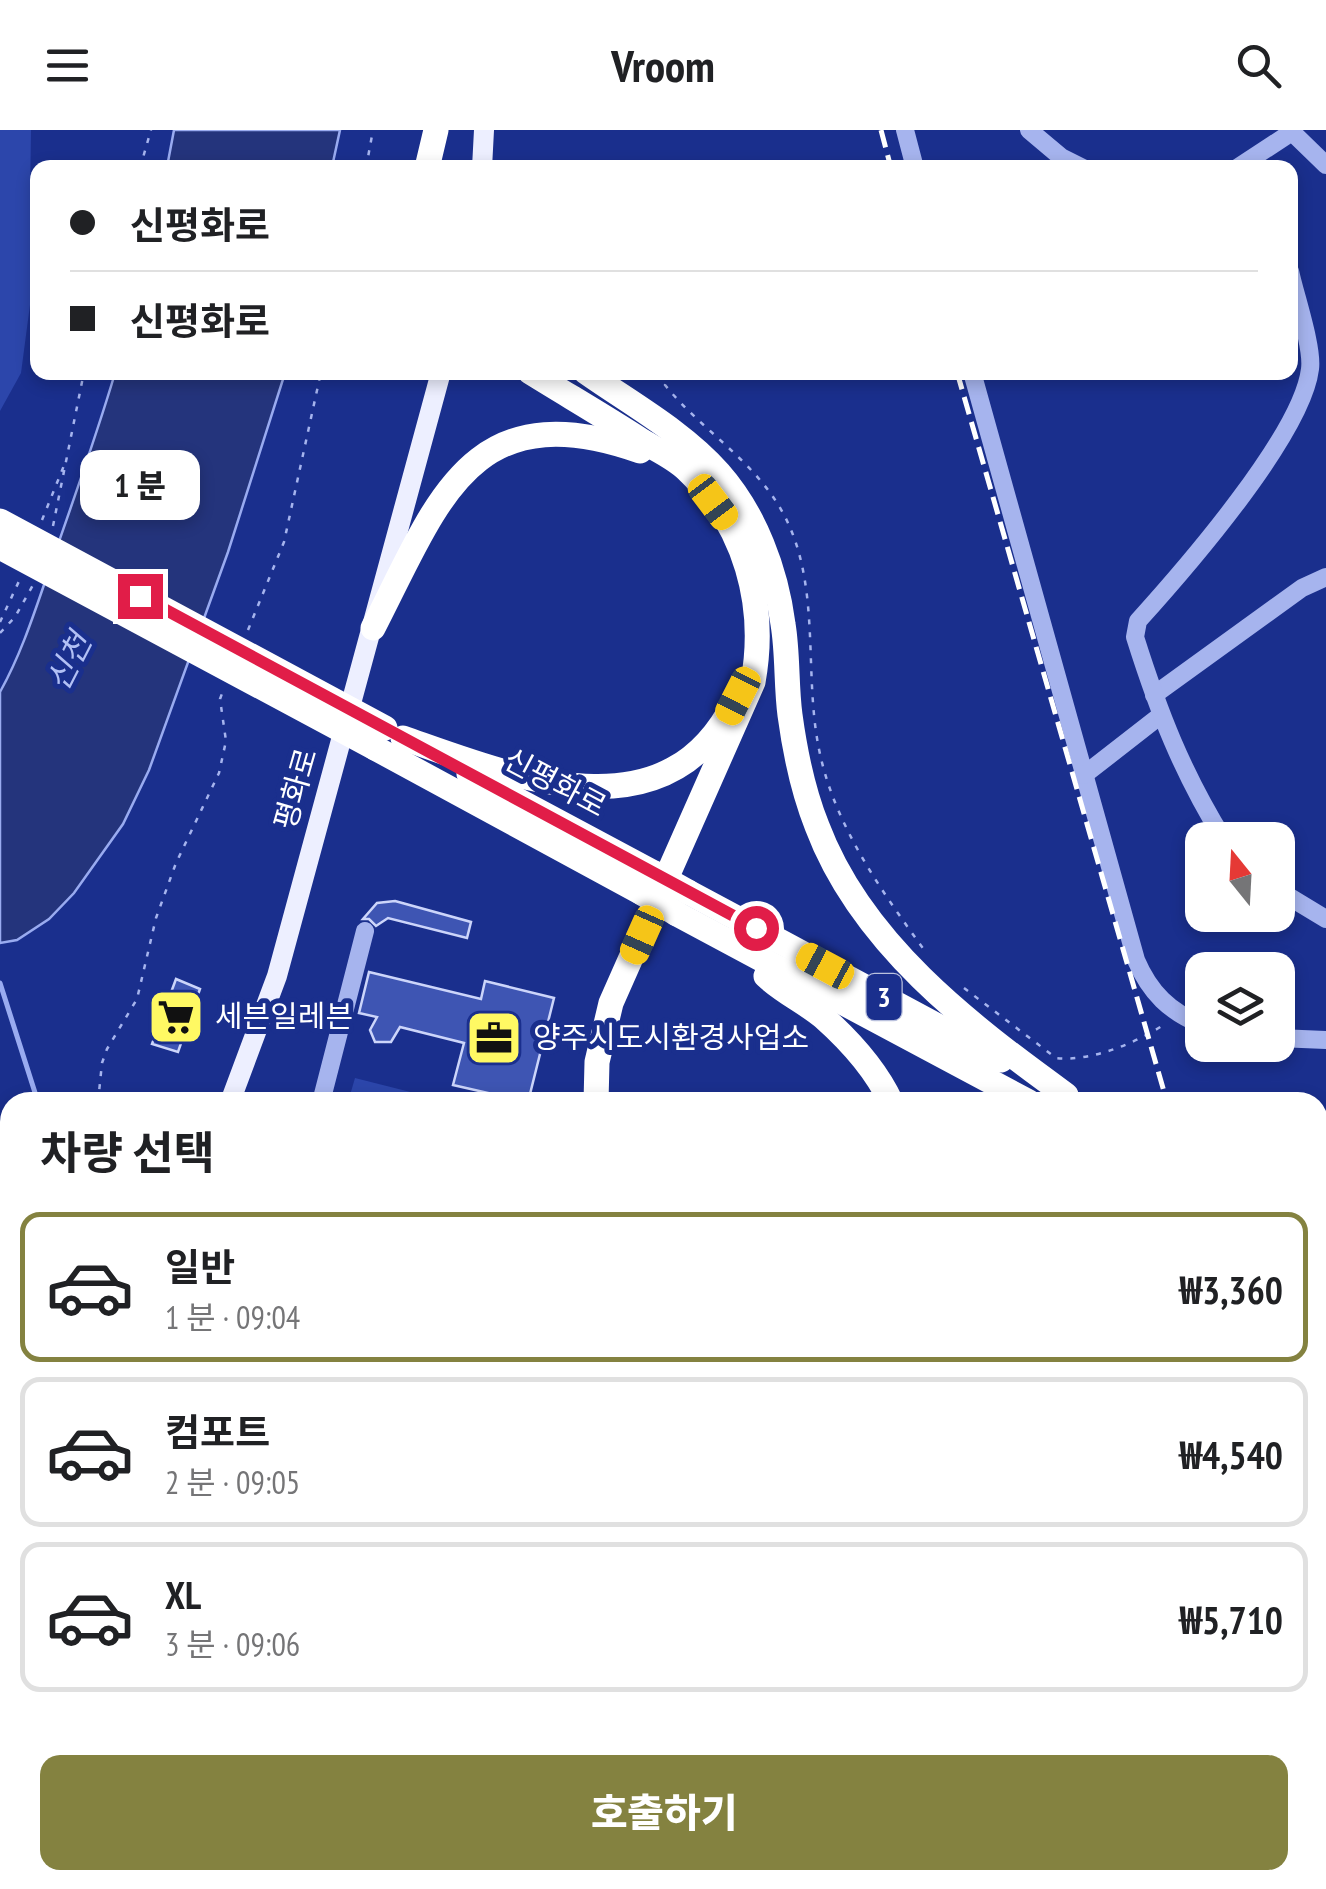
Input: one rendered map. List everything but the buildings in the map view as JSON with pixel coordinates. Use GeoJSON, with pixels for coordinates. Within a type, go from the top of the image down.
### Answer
{"type":"FeatureCollection","features":[{"type":"Feature","properties":{"kind":"highway"},"geometry":{"type":"LineString","coordinates":[[429,160],[436,130]]}},
{"type":"Feature","properties":{"kind":"highway"},"geometry":{"type":"LineString","coordinates":[[542,380],[686,469],[726,520],[740,549],[755,591],[758,626],[753,682],[611,1003],[597,1062],[596,1092]]}},
{"type":"Feature","properties":{"kind":"highway"},"geometry":{"type":"LineString","coordinates":[[597,380],[671,432],[719,473],[761,542],[771,566],[784,626],[790,715],[805,788],[834,863],[880,933],[910,966],[1015,1058],[1063,1092]]}},
{"type":"Feature","properties":{"kind":"highway"},"geometry":{"type":"LineString","coordinates":[[373,628],[442,494],[464,471],[504,442],[554,434],[602,439],[686,469]]}},
{"type":"Feature","properties":{"kind":"highway","name":"신평화로"},"geometry":{"type":"LineString","coordinates":[[0,521],[682,903],[1059,1092]]}},
{"type":"Feature","properties":{"kind":"highway","name":"신평화로"},"geometry":{"type":"LineString","coordinates":[[0,548],[388,738]]}},
{"type":"Feature","properties":{"kind":"highway"},"geometry":{"type":"LineString","coordinates":[[611,1092],[612,1062],[626,1004],[759,701],[778,596]]}},
{"type":"Feature","properties":{"kind":"highway"},"geometry":{"type":"LineString","coordinates":[[388,738],[499,772],[576,788],[650,780],[679,764],[728,716],[746,677],[758,626]]}},
{"type":"Feature","properties":{"kind":"highway","name":"신평화로"},"geometry":{"type":"LineString","coordinates":[[682,903],[738,947],[1010,1092]]}},
{"type":"Feature","properties":{"kind":"highway"},"geometry":{"type":"LineString","coordinates":[[738,947],[770,980],[822,1016],[876,1074],[886,1092]]}},
{"type":"Feature","properties":{"kind":"main road"},"geometry":{"type":"LineString","coordinates":[[482,160],[484,130]]}},
{"type":"Feature","properties":{"kind":"main road","name":"평화로"},"geometry":{"type":"LineString","coordinates":[[234,1092],[276,976],[439,380]]}},
{"type":"Feature","properties":{"kind":"street"},"geometry":{"type":"LineString","coordinates":[[905,130],[913,160]]}},
{"type":"Feature","properties":{"kind":"street"},"geometry":{"type":"LineString","coordinates":[[1029,130],[1067,160]]}},
{"type":"Feature","properties":{"kind":"street"},"geometry":{"type":"LineString","coordinates":[[1250,160],[1292,132],[1326,164]]}},
{"type":"Feature","properties":{"kind":"street"},"geometry":{"type":"LineString","coordinates":[[1213,822],[1194,792],[1161,715],[1135,637],[1138,622],[1228,514],[1306,392],[1311,364],[1298,306]]}},
{"type":"Feature","properties":{"kind":"street"},"geometry":{"type":"LineString","coordinates":[[974,380],[1136,960],[1144,979],[1161,1001],[1185,1018]]}},
{"type":"Feature","properties":{"kind":"street"},"geometry":{"type":"LineString","coordinates":[[1154,695],[1302,588],[1326,578]]}},
{"type":"Feature","properties":{"kind":"street"},"geometry":{"type":"LineString","coordinates":[[1084,775],[1161,715]]}},
{"type":"Feature","properties":{"kind":"street"},"geometry":{"type":"LineString","coordinates":[[1295,900],[1326,919]]}},
{"type":"Feature","properties":{"kind":"street"},"geometry":{"type":"LineString","coordinates":[[324,1092],[365,932]]}},
{"type":"Feature","properties":{"kind":"street"},"geometry":{"type":"LineString","coordinates":[[1295,1039],[1326,1040]]}},
{"type":"Feature","properties":{"kind":"path"},"geometry":{"type":"LineString","coordinates":[[142,160],[150,130]]}},
{"type":"Feature","properties":{"kind":"path"},"geometry":{"type":"LineString","coordinates":[[367,160],[373,130]]}},
{"type":"Feature","properties":{"kind":"path"},"geometry":{"type":"LineString","coordinates":[[48,541],[59,508],[83,380]]}},
{"type":"Feature","properties":{"kind":"path"},"geometry":{"type":"LineString","coordinates":[[667,380],[665,385],[737,454],[784,514],[798,549],[804,582],[813,705],[823,764],[851,835],[879,888],[931,960]]}},
{"type":"Feature","properties":{"kind":"path"},"geometry":{"type":"LineString","coordinates":[[0,633],[16,617],[37,573]]}},
{"type":"Feature","properties":{"kind":"path"},"geometry":{"type":"LineString","coordinates":[[99,1092],[106,1048],[137,999],[144,967]]}},
{"type":"Feature","properties":{"kind":"path"},"geometry":{"type":"LineString","coordinates":[[962,986],[1056,1058],[1073,1060],[1102,1052],[1178,1015]]}},
{"type":"Feature","properties":{"kind":"shaded area"},"geometry":{"type":"Polygon","coordinates":[[[0,130],[31,130],[30,305],[21,373],[0,411],[0,130]]]}},
{"type":"Feature","properties":{"kind":"shaded area"},"geometry":{"type":"Polygon","coordinates":[[[355,1078],[410,1092],[351,1092],[355,1078]]]}},
{"type":"Feature","properties":{"kind":"water"},"geometry":{"type":"Polygon","coordinates":[[[174,130],[340,130],[334,160],[168,160],[174,130]]]}},
{"type":"Feature","properties":{"kind":"water","name":"신천"},"geometry":{"type":"Polygon","coordinates":[[[113,380],[283,380],[228,552],[149,770],[123,824],[74,893],[49,919],[17,940],[0,943],[0,692],[30,625],[113,380]]]}},
{"type":"Feature","properties":{"kind":"waterway"},"geometry":{"type":"LineString","coordinates":[[0,983],[35,1092]]}},
{"type":"Feature","properties":{"kind":"railway"},"geometry":{"type":"LineString","coordinates":[[881,130],[889,160]]}},
{"type":"Feature","properties":{"kind":"railway"},"geometry":{"type":"LineString","coordinates":[[959,380],[1164,1092]]}},
{"type":"Feature","properties":{"kind":"place","name":"세븐일레븐"},"geometry":{"type":"Point","coordinates":[176,1017]}},
{"type":"Feature","properties":{"kind":"place","name":"양주시도시환경사업소"},"geometry":{"type":"Point","coordinates":[494,1038]}},
{"type":"Feature","properties":{"kind":"route"},"geometry":{"type":"LineString","coordinates":[[140,596],[756,928]]}}]}
